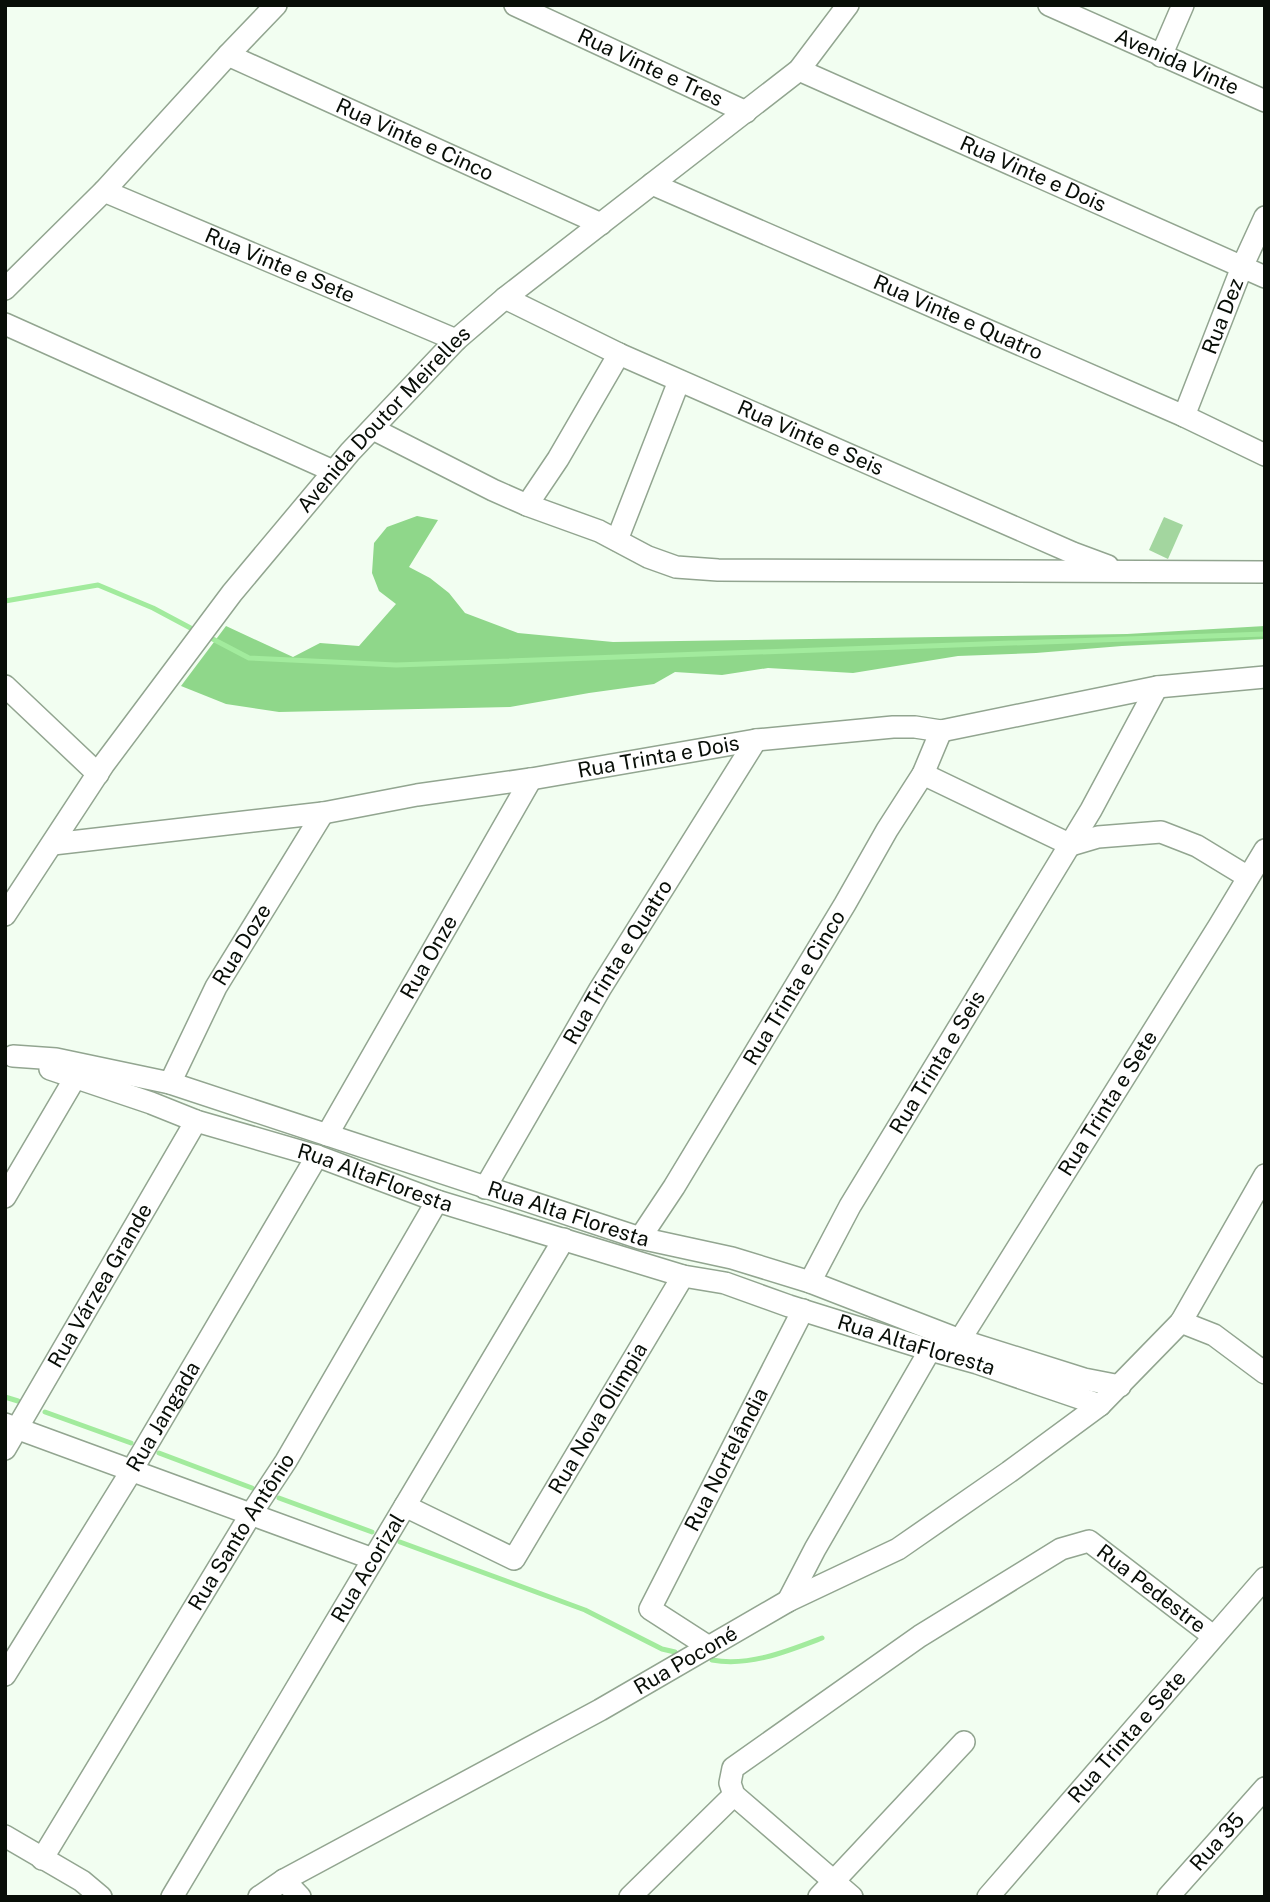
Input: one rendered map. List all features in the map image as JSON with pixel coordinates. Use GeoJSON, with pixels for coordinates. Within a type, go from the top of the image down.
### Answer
{"type":"FeatureCollection","features":[{"type":"Feature","properties":{"kind":"street"},"geometry":{"type":"LineString","coordinates":[[5,289],[104,191],[276,5]]}},
{"type":"Feature","properties":{"kind":"street","name":"Rua Vinte e Tres"},"geometry":{"type":"LineString","coordinates":[[515,5],[746,112]]}},
{"type":"Feature","properties":{"kind":"street","name":"Avenida Doutor Meirelles"},"geometry":{"type":"LineString","coordinates":[[5,915],[98,774],[194,643],[334,471],[456,340],[505,298],[799,70],[848,5]]}},
{"type":"Feature","properties":{"kind":"street","name":"Avenida Vinte"},"geometry":{"type":"LineString","coordinates":[[1049,5],[1265,101]]}},
{"type":"Feature","properties":{"kind":"street"},"geometry":{"type":"LineString","coordinates":[[1161,56],[1183,5]]}},
{"type":"Feature","properties":{"kind":"street","name":"Rua Vinte e Cinco"},"geometry":{"type":"LineString","coordinates":[[228,55],[601,224]]}},
{"type":"Feature","properties":{"kind":"street","name":"Rua Vinte e Dois"},"geometry":{"type":"LineString","coordinates":[[799,70],[1265,277]]}},
{"type":"Feature","properties":{"kind":"street","name":"Rua Vinte e Quatro"},"geometry":{"type":"LineString","coordinates":[[652,184],[1184,416],[1265,455]]}},
{"type":"Feature","properties":{"kind":"street","name":"Rua Vinte e Sete"},"geometry":{"type":"LineString","coordinates":[[104,191],[456,340]]}},
{"type":"Feature","properties":{"kind":"street","name":"Rua Dez"},"geometry":{"type":"LineString","coordinates":[[1184,416],[1242,267],[1265,217]]}},
{"type":"Feature","properties":{"kind":"street","name":"Rua Vinte e Seis"},"geometry":{"type":"LineString","coordinates":[[505,298],[618,354],[1060,547],[1119,570]]}},
{"type":"Feature","properties":{"kind":"street"},"geometry":{"type":"LineString","coordinates":[[5,324],[334,471]]}},
{"type":"Feature","properties":{"kind":"street"},"geometry":{"type":"LineString","coordinates":[[527,505],[558,458],[618,354]]}},
{"type":"Feature","properties":{"kind":"street"},"geometry":{"type":"LineString","coordinates":[[617,540],[679,380]]}},
{"type":"Feature","properties":{"kind":"street"},"geometry":{"type":"LineString","coordinates":[[373,429],[493,490],[599,531],[648,557],[676,567],[718,570],[1265,572]]}},
{"type":"Feature","properties":{"kind":"street","name":"Rua Trinta e Dois"},"geometry":{"type":"LineString","coordinates":[[53,844],[323,813],[755,740],[893,727],[941,731],[1157,688],[1265,677]]}},
{"type":"Feature","properties":{"kind":"street"},"geometry":{"type":"LineString","coordinates":[[5,686],[98,774]]}},
{"type":"Feature","properties":{"kind":"street"},"geometry":{"type":"LineString","coordinates":[[1071,845],[1157,688]]}},
{"type":"Feature","properties":{"kind":"street","name":"Rua Trinta e Cinco"},"geometry":{"type":"LineString","coordinates":[[640,1238],[681,1175],[923,774],[941,731]]}},
{"type":"Feature","properties":{"kind":"street","name":"Rua Trinta e Quatro"},"geometry":{"type":"LineString","coordinates":[[485,1188],[600,989],[755,740]]}},
{"type":"Feature","properties":{"kind":"street"},"geometry":{"type":"LineString","coordinates":[[923,774],[1071,845],[1098,837],[1161,832],[1197,846],[1248,877]]}},
{"type":"Feature","properties":{"kind":"street","name":"Rua Onze"},"geometry":{"type":"LineString","coordinates":[[327,1135],[531,779]]}},
{"type":"Feature","properties":{"kind":"street","name":"Rua Doze"},"geometry":{"type":"LineString","coordinates":[[170,1083],[216,987],[323,813]]}},
{"type":"Feature","properties":{"kind":"street","name":"Rua Trinta e Seis"},"geometry":{"type":"LineString","coordinates":[[810,1282],[850,1206],[1071,845]]}},
{"type":"Feature","properties":{"kind":"street","name":"Rua Trinta e Sete"},"geometry":{"type":"LineString","coordinates":[[955,1348],[1265,850]]}},
{"type":"Feature","properties":{"kind":"street","name":"Rua Alta Floresta"},"geometry":{"type":"LineString","coordinates":[[9,1055],[56,1059],[170,1083],[640,1238],[732,1258],[810,1282],[955,1348],[1120,1386]]}},
{"type":"Feature","properties":{"kind":"street","name":"Rua AltaFloresta"},"geometry":{"type":"LineString","coordinates":[[9,1055],[196,1121],[317,1156],[437,1201],[683,1276],[725,1283],[930,1350],[955,1348],[977,1363],[1100,1405]]}},
{"type":"Feature","properties":{"kind":"street"},"geometry":{"type":"LineString","coordinates":[[5,1196],[75,1078]]}},
{"type":"Feature","properties":{"kind":"street","name":"Rua Várzea Grande"},"geometry":{"type":"LineString","coordinates":[[5,1449],[12,1426],[196,1121]]}},
{"type":"Feature","properties":{"kind":"street","name":"Rua Jangada"},"geometry":{"type":"LineString","coordinates":[[5,1675],[132,1471],[317,1156]]}},
{"type":"Feature","properties":{"kind":"street","name":"Rua Poconé"},"geometry":{"type":"LineString","coordinates":[[259,1897],[284,1880],[600,1710],[789,1601],[898,1549],[1009,1472],[1100,1405],[1181,1322],[1265,1175]]}},
{"type":"Feature","properties":{"kind":"street","name":"Rua Santo Antônio"},"geometry":{"type":"LineString","coordinates":[[42,1859],[251,1514],[286,1461],[437,1201]]}},
{"type":"Feature","properties":{"kind":"street","name":"Rua Acorizal"},"geometry":{"type":"LineString","coordinates":[[172,1897],[564,1239]]}},
{"type":"Feature","properties":{"kind":"street"},"geometry":{"type":"LineString","coordinates":[[725,1283],[732,1258]]}},
{"type":"Feature","properties":{"kind":"street","name":"Rua Nova Olimpia"},"geometry":{"type":"LineString","coordinates":[[404,1506],[514,1559],[683,1276]]}},
{"type":"Feature","properties":{"kind":"street","name":"Rua Nortelândia"},"geometry":{"type":"LineString","coordinates":[[709,1647],[650,1609],[803,1310]]}},
{"type":"Feature","properties":{"kind":"street"},"geometry":{"type":"LineString","coordinates":[[1181,1322],[1214,1335],[1265,1373]]}},
{"type":"Feature","properties":{"kind":"street"},"geometry":{"type":"LineString","coordinates":[[789,1601],[815,1549],[930,1350]]}},
{"type":"Feature","properties":{"kind":"street"},"geometry":{"type":"LineString","coordinates":[[12,1426],[373,1559]]}},
{"type":"Feature","properties":{"kind":"street","name":"Rua Pedestre"},"geometry":{"type":"LineString","coordinates":[[734,1795],[730,1783],[733,1768],[920,1636],[1061,1549],[1089,1541],[1213,1636]]}},
{"type":"Feature","properties":{"kind":"street","name":"Rua Trinta e Sete"},"geometry":{"type":"LineString","coordinates":[[989,1897],[1265,1578]]}},
{"type":"Feature","properties":{"kind":"street"},"geometry":{"type":"LineString","coordinates":[[819,1897],[964,1742]]}},
{"type":"Feature","properties":{"kind":"street","name":"Rua 35"},"geometry":{"type":"LineString","coordinates":[[1168,1897],[1265,1788]]}},
{"type":"Feature","properties":{"kind":"street"},"geometry":{"type":"LineString","coordinates":[[630,1897],[734,1795],[852,1897]]}},
{"type":"Feature","properties":{"kind":"street"},"geometry":{"type":"LineString","coordinates":[[5,1836],[82,1881],[101,1897]]}},
{"type":"Feature","properties":{"kind":"street"},"geometry":{"type":"LineString","coordinates":[[284,1880],[300,1897]]}},
{"type":"Feature","properties":{"kind":"green space"},"geometry":{"type":"Polygon","coordinates":[[[417,516],[438,520],[409,567],[430,578],[449,593],[465,613],[518,633],[613,642],[1127,634],[1265,626],[1265,639],[958,656],[853,673],[768,668],[722,675],[675,672],[654,684],[510,707],[279,712],[226,704],[181,686],[226,626],[293,657],[320,643],[359,646],[396,604],[379,591],[372,573],[374,543],[387,527],[417,516]]]}},
{"type":"Feature","properties":{"kind":"green space"},"geometry":{"type":"Polygon","coordinates":[[[1164,517],[1183,525],[1168,559],[1149,550],[1164,517]]]}},
{"type":"Feature","properties":{"kind":"waterway"},"geometry":{"type":"LineString","coordinates":[[5,601],[98,585],[153,608],[198,632]]}},
{"type":"Feature","properties":{"kind":"waterway"},"geometry":{"type":"LineString","coordinates":[[207,636],[249,658],[396,665],[1265,634]]}},
{"type":"Feature","properties":{"kind":"waterway"},"geometry":{"type":"LineString","coordinates":[[5,1397],[18,1401]]}},
{"type":"Feature","properties":{"kind":"waterway"},"geometry":{"type":"LineString","coordinates":[[45,1412],[131,1443]]}},
{"type":"Feature","properties":{"kind":"waterway"},"geometry":{"type":"LineString","coordinates":[[159,1453],[252,1488]]}},
{"type":"Feature","properties":{"kind":"waterway"},"geometry":{"type":"LineString","coordinates":[[279,1498],[372,1532]]}},
{"type":"Feature","properties":{"kind":"waterway"},"geometry":{"type":"LineString","coordinates":[[400,1542],[585,1610],[662,1649],[675,1652]]}},
{"type":"Feature","properties":{"kind":"waterway"},"geometry":{"type":"LineString","coordinates":[[712,1660],[754,1660],[822,1638]]}}]}
